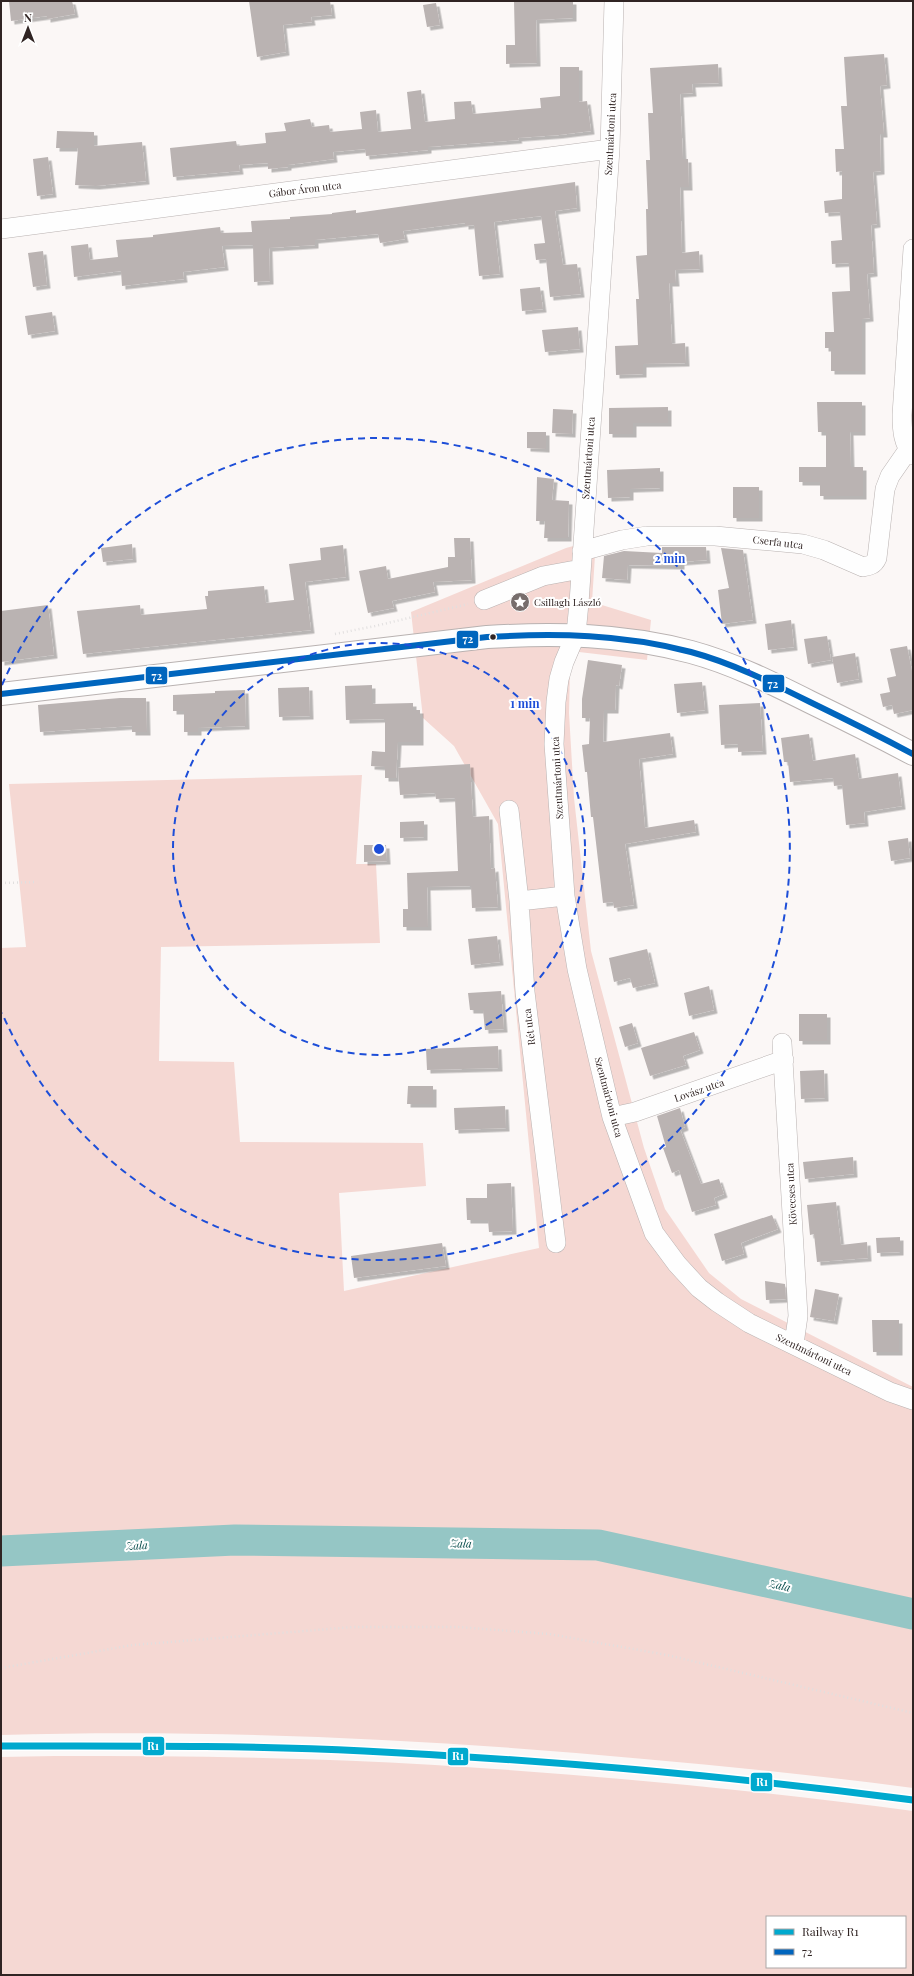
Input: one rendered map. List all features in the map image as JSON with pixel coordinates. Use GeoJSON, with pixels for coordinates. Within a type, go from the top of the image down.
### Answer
{"type":"FeatureCollection","features":[{"type":"Feature","properties":{"kind":"main road"},"geometry":{"type":"LineString","coordinates":[[1,694],[487,637],[536,634],[576,634],[649,643],[690,652],[728,664],[794,694],[913,754]]}},
{"type":"Feature","properties":{"kind":"street","name":"Szentmártoni utca"},"geometry":{"type":"LineString","coordinates":[[614,1],[610,149],[576,634],[564,662],[559,679],[554,723],[554,744],[565,896],[577,969],[612,1117],[654,1233],[677,1264],[699,1288],[717,1302],[749,1322],[890,1392],[913,1400]]}},
{"type":"Feature","properties":{"kind":"street","name":"Gábor Áron utca"},"geometry":{"type":"LineString","coordinates":[[1,229],[610,149]]}},
{"type":"Feature","properties":{"kind":"street","name":"Cserfa utca"},"geometry":{"type":"LineString","coordinates":[[582,551],[622,540],[647,536],[715,536],[802,544],[824,550],[862,567],[869,566],[874,563],[877,558],[885,489],[890,476],[911,453],[903,438],[902,416],[913,249]]}},
{"type":"Feature","properties":{"kind":"street"},"geometry":{"type":"LineString","coordinates":[[484,600],[543,576],[581,569]]}},
{"type":"Feature","properties":{"kind":"street","name":"Rét utca"},"geometry":{"type":"LineString","coordinates":[[508,810],[519,901],[525,992],[556,1243]]}},
{"type":"Feature","properties":{"kind":"street"},"geometry":{"type":"LineString","coordinates":[[519,901],[565,896]]}},
{"type":"Feature","properties":{"kind":"street","name":"Lovász utca"},"geometry":{"type":"LineString","coordinates":[[612,1117],[635,1112],[783,1052]]}},
{"type":"Feature","properties":{"kind":"street","name":"Kövecses utca"},"geometry":{"type":"LineString","coordinates":[[783,1052],[798,1316],[794,1344]]}},
{"type":"Feature","properties":{"kind":"path"},"geometry":{"type":"LineString","coordinates":[[333,634],[375,626],[484,600]]}},
{"type":"Feature","properties":{"kind":"path"},"geometry":{"type":"LineString","coordinates":[[1,883],[37,882]]}},
{"type":"Feature","properties":{"kind":"path"},"geometry":{"type":"LineString","coordinates":[[1,1668],[133,1645],[353,1627],[459,1627],[549,1634],[668,1655],[913,1713]]}},
{"type":"Feature","properties":{"kind":"shaded area"},"geometry":{"type":"Polygon","coordinates":[[[596,540],[592,602],[651,620],[647,660],[579,652],[570,670],[569,713],[574,798],[591,951],[644,1148],[665,1209],[709,1273],[741,1299],[913,1387],[913,1788],[678,1762],[564,1752],[403,1741],[322,1737],[162,1733],[1,1735],[1,948],[26,947],[9,784],[362,775],[356,864],[376,864],[380,943],[161,947],[159,1061],[234,1062],[240,1142],[423,1143],[426,1186],[339,1193],[344,1291],[539,1248],[498,824],[454,746],[423,718],[411,612],[566,548],[596,540]]]}},
{"type":"Feature","properties":{"kind":"shaded area"},"geometry":{"type":"Polygon","coordinates":[[[103,1756],[245,1758],[340,1760],[435,1765],[555,1773],[675,1784],[794,1796],[913,1811],[913,1975],[1,1975],[1,1757],[103,1756]]]}},
{"type":"Feature","properties":{"kind":"building"},"geometry":{"type":"Polygon","coordinates":[[[9,1],[72,1],[75,14],[47,19],[47,16],[11,21],[9,1]]]}},
{"type":"Feature","properties":{"kind":"building"},"geometry":{"type":"Polygon","coordinates":[[[249,1],[330,1],[332,15],[311,17],[312,22],[283,25],[286,52],[257,57],[249,1]]]}},
{"type":"Feature","properties":{"kind":"building"},"geometry":{"type":"Polygon","coordinates":[[[514,1],[573,1],[573,18],[536,20],[537,63],[506,64],[506,45],[515,45],[514,1]]]}},
{"type":"Feature","properties":{"kind":"building"},"geometry":{"type":"Polygon","coordinates":[[[436,3],[440,25],[427,27],[423,5],[436,3]]]}},
{"type":"Feature","properties":{"kind":"building"},"geometry":{"type":"Polygon","coordinates":[[[884,54],[887,85],[880,86],[884,134],[880,134],[881,171],[873,172],[877,224],[871,225],[874,273],[867,274],[870,318],[862,319],[862,371],[831,371],[831,348],[825,348],[825,332],[834,332],[832,292],[850,291],[849,263],[832,264],[831,241],[842,240],[840,212],[825,213],[824,201],[842,199],[842,171],[836,172],[835,149],[844,149],[841,106],[847,106],[844,57],[884,54]]]}},
{"type":"Feature","properties":{"kind":"building"},"geometry":{"type":"Polygon","coordinates":[[[718,64],[719,83],[692,84],[693,93],[680,94],[683,159],[688,159],[689,187],[680,187],[682,253],[699,251],[700,269],[675,270],[676,283],[669,283],[672,344],[685,343],[686,363],[643,364],[643,374],[616,375],[615,346],[638,345],[636,299],[639,299],[636,256],[647,255],[646,209],[648,209],[646,160],[650,160],[648,113],[653,113],[650,68],[718,64]]]}},
{"type":"Feature","properties":{"kind":"building"},"geometry":{"type":"Polygon","coordinates":[[[560,67],[579,67],[579,102],[587,101],[591,131],[518,138],[519,140],[428,147],[428,150],[366,156],[365,149],[333,152],[334,159],[288,165],[288,167],[268,169],[268,163],[239,165],[240,171],[173,177],[170,148],[236,141],[237,146],[266,143],[265,133],[286,131],[284,123],[310,119],[312,127],[329,125],[330,132],[362,129],[360,112],[376,110],[378,132],[411,129],[407,92],[421,90],[425,122],[455,119],[454,102],[471,101],[473,114],[541,108],[540,98],[560,96],[560,67]]]}},
{"type":"Feature","properties":{"kind":"building"},"geometry":{"type":"Polygon","coordinates":[[[57,131],[94,132],[94,146],[142,142],[146,181],[96,186],[75,185],[78,148],[56,148],[57,131]]]}},
{"type":"Feature","properties":{"kind":"building"},"geometry":{"type":"Polygon","coordinates":[[[48,157],[53,194],[37,196],[33,159],[48,157]]]}},
{"type":"Feature","properties":{"kind":"building"},"geometry":{"type":"Polygon","coordinates":[[[575,182],[577,208],[555,211],[563,265],[577,264],[581,294],[550,297],[546,259],[536,260],[534,244],[545,243],[541,216],[494,222],[500,274],[479,276],[474,225],[465,226],[465,223],[403,231],[405,239],[380,243],[378,234],[315,240],[315,245],[269,248],[270,281],[254,282],[253,245],[222,246],[225,267],[183,272],[184,279],[122,286],[121,271],[74,277],[71,246],[88,244],[90,260],[118,257],[116,240],[153,237],[153,235],[220,227],[221,233],[252,232],[251,221],[290,219],[290,217],[332,214],[356,210],[356,213],[575,182]]]}},
{"type":"Feature","properties":{"kind":"building"},"geometry":{"type":"Polygon","coordinates":[[[43,251],[47,285],[33,287],[28,253],[43,251]]]}},
{"type":"Feature","properties":{"kind":"building"},"geometry":{"type":"Polygon","coordinates":[[[540,287],[543,309],[522,311],[520,289],[540,287]]]}},
{"type":"Feature","properties":{"kind":"building"},"geometry":{"type":"Polygon","coordinates":[[[52,312],[55,331],[28,335],[25,316],[52,312]]]}},
{"type":"Feature","properties":{"kind":"building"},"geometry":{"type":"Polygon","coordinates":[[[578,327],[580,349],[545,352],[542,330],[578,327]]]}},
{"type":"Feature","properties":{"kind":"building"},"geometry":{"type":"Polygon","coordinates":[[[817,402],[862,402],[862,432],[850,432],[851,467],[863,467],[863,496],[820,496],[820,482],[799,482],[799,467],[826,467],[826,432],[818,432],[817,402]]]}},
{"type":"Feature","properties":{"kind":"building"},"geometry":{"type":"Polygon","coordinates":[[[668,407],[668,423],[633,423],[633,434],[609,434],[609,408],[668,407]]]}},
{"type":"Feature","properties":{"kind":"building"},"geometry":{"type":"Polygon","coordinates":[[[553,409],[573,410],[572,434],[552,433],[553,409]]]}},
{"type":"Feature","properties":{"kind":"building"},"geometry":{"type":"Polygon","coordinates":[[[527,432],[546,432],[546,449],[527,448],[527,432]]]}},
{"type":"Feature","properties":{"kind":"building"},"geometry":{"type":"Polygon","coordinates":[[[660,468],[660,488],[630,489],[630,497],[608,498],[607,470],[660,468]]]}},
{"type":"Feature","properties":{"kind":"building"},"geometry":{"type":"Polygon","coordinates":[[[537,477],[554,479],[552,500],[569,501],[568,538],[544,538],[545,521],[536,521],[537,477]]]}},
{"type":"Feature","properties":{"kind":"building"},"geometry":{"type":"Polygon","coordinates":[[[733,487],[759,487],[759,518],[733,518],[733,487]]]}},
{"type":"Feature","properties":{"kind":"building"},"geometry":{"type":"Polygon","coordinates":[[[454,538],[470,538],[472,580],[433,582],[435,592],[392,601],[394,608],[368,613],[359,571],[386,566],[388,579],[448,567],[448,557],[455,557],[454,538]]]}},
{"type":"Feature","properties":{"kind":"building"},"geometry":{"type":"Polygon","coordinates":[[[132,544],[133,559],[103,562],[101,548],[132,544]]]}},
{"type":"Feature","properties":{"kind":"building"},"geometry":{"type":"Polygon","coordinates":[[[343,545],[346,577],[305,582],[311,630],[83,654],[77,611],[140,605],[141,615],[207,609],[205,596],[208,596],[208,591],[264,586],[266,603],[294,600],[289,564],[321,560],[320,548],[343,545]]]}},
{"type":"Feature","properties":{"kind":"building"},"geometry":{"type":"Polygon","coordinates":[[[662,547],[706,547],[707,560],[681,562],[681,566],[628,565],[627,580],[602,578],[604,556],[624,551],[662,553],[662,547]]]}},
{"type":"Feature","properties":{"kind":"building"},"geometry":{"type":"Polygon","coordinates":[[[721,548],[743,550],[753,620],[722,624],[718,590],[729,588],[721,548]]]}},
{"type":"Feature","properties":{"kind":"building"},"geometry":{"type":"Polygon","coordinates":[[[48,605],[54,655],[1,662],[1,611],[48,605]]]}},
{"type":"Feature","properties":{"kind":"building"},"geometry":{"type":"Polygon","coordinates":[[[791,620],[794,647],[768,650],[765,624],[791,620]]]}},
{"type":"Feature","properties":{"kind":"building"},"geometry":{"type":"Polygon","coordinates":[[[827,636],[831,660],[808,664],[804,639],[827,636]]]}},
{"type":"Feature","properties":{"kind":"building"},"geometry":{"type":"Polygon","coordinates":[[[907,646],[913,676],[913,710],[894,714],[892,705],[883,707],[880,694],[890,692],[887,678],[896,676],[890,649],[907,646]]]}},
{"type":"Feature","properties":{"kind":"building"},"geometry":{"type":"Polygon","coordinates":[[[855,653],[859,679],[837,683],[832,657],[855,653]]]}},
{"type":"Feature","properties":{"kind":"building"},"geometry":{"type":"Polygon","coordinates":[[[588,660],[622,665],[619,686],[616,685],[615,710],[604,710],[603,742],[670,733],[673,754],[639,759],[645,828],[694,820],[696,832],[625,844],[634,905],[614,908],[613,902],[603,903],[593,817],[591,817],[587,772],[585,772],[582,745],[589,744],[590,718],[582,718],[582,699],[588,660]]]}},
{"type":"Feature","properties":{"kind":"building"},"geometry":{"type":"Polygon","coordinates":[[[702,682],[705,710],[677,713],[674,684],[702,682]]]}},
{"type":"Feature","properties":{"kind":"building"},"geometry":{"type":"Polygon","coordinates":[[[372,685],[372,704],[413,703],[413,710],[420,710],[420,742],[398,742],[396,778],[385,778],[385,767],[371,766],[372,751],[385,752],[385,719],[346,720],[345,686],[372,685]]]}},
{"type":"Feature","properties":{"kind":"building"},"geometry":{"type":"Polygon","coordinates":[[[309,687],[310,716],[279,717],[278,688],[309,687]]]}},
{"type":"Feature","properties":{"kind":"building"},"geometry":{"type":"Polygon","coordinates":[[[245,690],[246,726],[198,728],[198,732],[184,732],[184,711],[173,711],[173,695],[245,690]]]}},
{"type":"Feature","properties":{"kind":"building"},"geometry":{"type":"Polygon","coordinates":[[[120,698],[146,698],[147,732],[132,732],[132,726],[40,732],[38,705],[120,698]]]}},
{"type":"Feature","properties":{"kind":"building"},"geometry":{"type":"Polygon","coordinates":[[[760,703],[763,751],[738,752],[738,744],[721,745],[719,705],[760,703]]]}},
{"type":"Feature","properties":{"kind":"building"},"geometry":{"type":"Polygon","coordinates":[[[809,734],[813,761],[855,754],[859,779],[898,773],[902,806],[864,812],[865,823],[846,825],[842,785],[834,786],[833,778],[790,782],[788,762],[784,762],[781,738],[809,734]]]}},
{"type":"Feature","properties":{"kind":"building"},"geometry":{"type":"Polygon","coordinates":[[[470,764],[473,817],[489,816],[491,869],[495,868],[498,907],[472,908],[471,886],[427,887],[428,927],[403,927],[403,909],[408,909],[407,873],[458,871],[455,798],[436,799],[435,793],[400,795],[398,768],[470,764]]]}},
{"type":"Feature","properties":{"kind":"building"},"geometry":{"type":"Polygon","coordinates":[[[424,821],[424,837],[400,838],[400,822],[424,821]]]}},
{"type":"Feature","properties":{"kind":"building"},"geometry":{"type":"Polygon","coordinates":[[[908,838],[910,858],[891,861],[888,841],[908,838]]]}},
{"type":"Feature","properties":{"kind":"building"},"geometry":{"type":"Polygon","coordinates":[[[364,845],[386,845],[387,861],[364,862],[364,845]]]}},
{"type":"Feature","properties":{"kind":"building"},"geometry":{"type":"Polygon","coordinates":[[[497,936],[500,962],[471,965],[468,939],[497,936]]]}},
{"type":"Feature","properties":{"kind":"building"},"geometry":{"type":"Polygon","coordinates":[[[647,949],[655,983],[633,988],[630,978],[614,982],[609,958],[647,949]]]}},
{"type":"Feature","properties":{"kind":"building"},"geometry":{"type":"Polygon","coordinates":[[[709,986],[714,1010],[689,1016],[684,993],[709,986]]]}},
{"type":"Feature","properties":{"kind":"building"},"geometry":{"type":"Polygon","coordinates":[[[501,991],[504,1029],[485,1030],[483,1010],[470,1010],[468,993],[501,991]]]}},
{"type":"Feature","properties":{"kind":"building"},"geometry":{"type":"Polygon","coordinates":[[[799,1014],[827,1014],[827,1041],[799,1041],[799,1014]]]}},
{"type":"Feature","properties":{"kind":"building"},"geometry":{"type":"Polygon","coordinates":[[[632,1023],[638,1043],[625,1047],[619,1027],[632,1023]]]}},
{"type":"Feature","properties":{"kind":"building"},"geometry":{"type":"Polygon","coordinates":[[[694,1032],[700,1050],[683,1056],[686,1065],[650,1076],[641,1048],[694,1032]]]}},
{"type":"Feature","properties":{"kind":"building"},"geometry":{"type":"Polygon","coordinates":[[[498,1046],[499,1068],[427,1070],[426,1049],[498,1046]]]}},
{"type":"Feature","properties":{"kind":"building"},"geometry":{"type":"Polygon","coordinates":[[[824,1070],[825,1098],[801,1099],[800,1071],[824,1070]]]}},
{"type":"Feature","properties":{"kind":"building"},"geometry":{"type":"Polygon","coordinates":[[[408,1086],[433,1086],[433,1104],[407,1104],[408,1086]]]}},
{"type":"Feature","properties":{"kind":"building"},"geometry":{"type":"Polygon","coordinates":[[[505,1106],[506,1128],[455,1130],[454,1108],[505,1106]]]}},
{"type":"Feature","properties":{"kind":"building"},"geometry":{"type":"Polygon","coordinates":[[[680,1108],[685,1127],[680,1129],[701,1184],[719,1179],[724,1194],[714,1198],[716,1205],[692,1212],[679,1170],[672,1173],[663,1148],[666,1147],[657,1116],[680,1108]]]}},
{"type":"Feature","properties":{"kind":"building"},"geometry":{"type":"Polygon","coordinates":[[[853,1157],[854,1174],[805,1179],[803,1162],[853,1157]]]}},
{"type":"Feature","properties":{"kind":"building"},"geometry":{"type":"Polygon","coordinates":[[[511,1183],[513,1231],[489,1232],[488,1220],[467,1220],[466,1198],[487,1198],[487,1184],[511,1183]]]}},
{"type":"Feature","properties":{"kind":"building"},"geometry":{"type":"Polygon","coordinates":[[[836,1202],[841,1245],[867,1242],[868,1258],[817,1262],[814,1234],[810,1235],[807,1205],[836,1202]]]}},
{"type":"Feature","properties":{"kind":"building"},"geometry":{"type":"Polygon","coordinates":[[[772,1215],[778,1229],[741,1243],[744,1254],[722,1261],[714,1234],[772,1215]]]}},
{"type":"Feature","properties":{"kind":"building"},"geometry":{"type":"Polygon","coordinates":[[[900,1237],[900,1252],[877,1253],[876,1238],[900,1237]]]}},
{"type":"Feature","properties":{"kind":"building"},"geometry":{"type":"Polygon","coordinates":[[[442,1243],[446,1266],[354,1278],[351,1256],[442,1243]]]}},
{"type":"Feature","properties":{"kind":"building"},"geometry":{"type":"Polygon","coordinates":[[[765,1281],[785,1284],[786,1299],[766,1300],[765,1281]]]}},
{"type":"Feature","properties":{"kind":"building"},"geometry":{"type":"Polygon","coordinates":[[[815,1289],[839,1294],[834,1321],[810,1317],[815,1289]]]}},
{"type":"Feature","properties":{"kind":"building"},"geometry":{"type":"Polygon","coordinates":[[[872,1320],[899,1320],[899,1352],[873,1352],[872,1320]]]}},
{"type":"Feature","properties":{"kind":"waterway","name":"Zala"},"geometry":{"type":"LineString","coordinates":[[1,1551],[235,1540],[598,1545],[913,1614]]}},
{"type":"Feature","properties":{"kind":"rail line","name":"R1"},"geometry":{"type":"LineString","coordinates":[[1,1746],[182,1746],[273,1748],[364,1751],[502,1759],[708,1776],[913,1800]]}},
{"type":"Feature","properties":{"kind":"transit line","name":"72"},"geometry":{"type":"LineString","coordinates":[[1,694],[487,637],[538,635],[589,636],[615,638],[666,646],[722,662],[752,674],[913,754]]}},
{"type":"Feature","properties":{"kind":"place","name":"Csillagh László"},"geometry":{"type":"Point","coordinates":[520,602]}}]}
